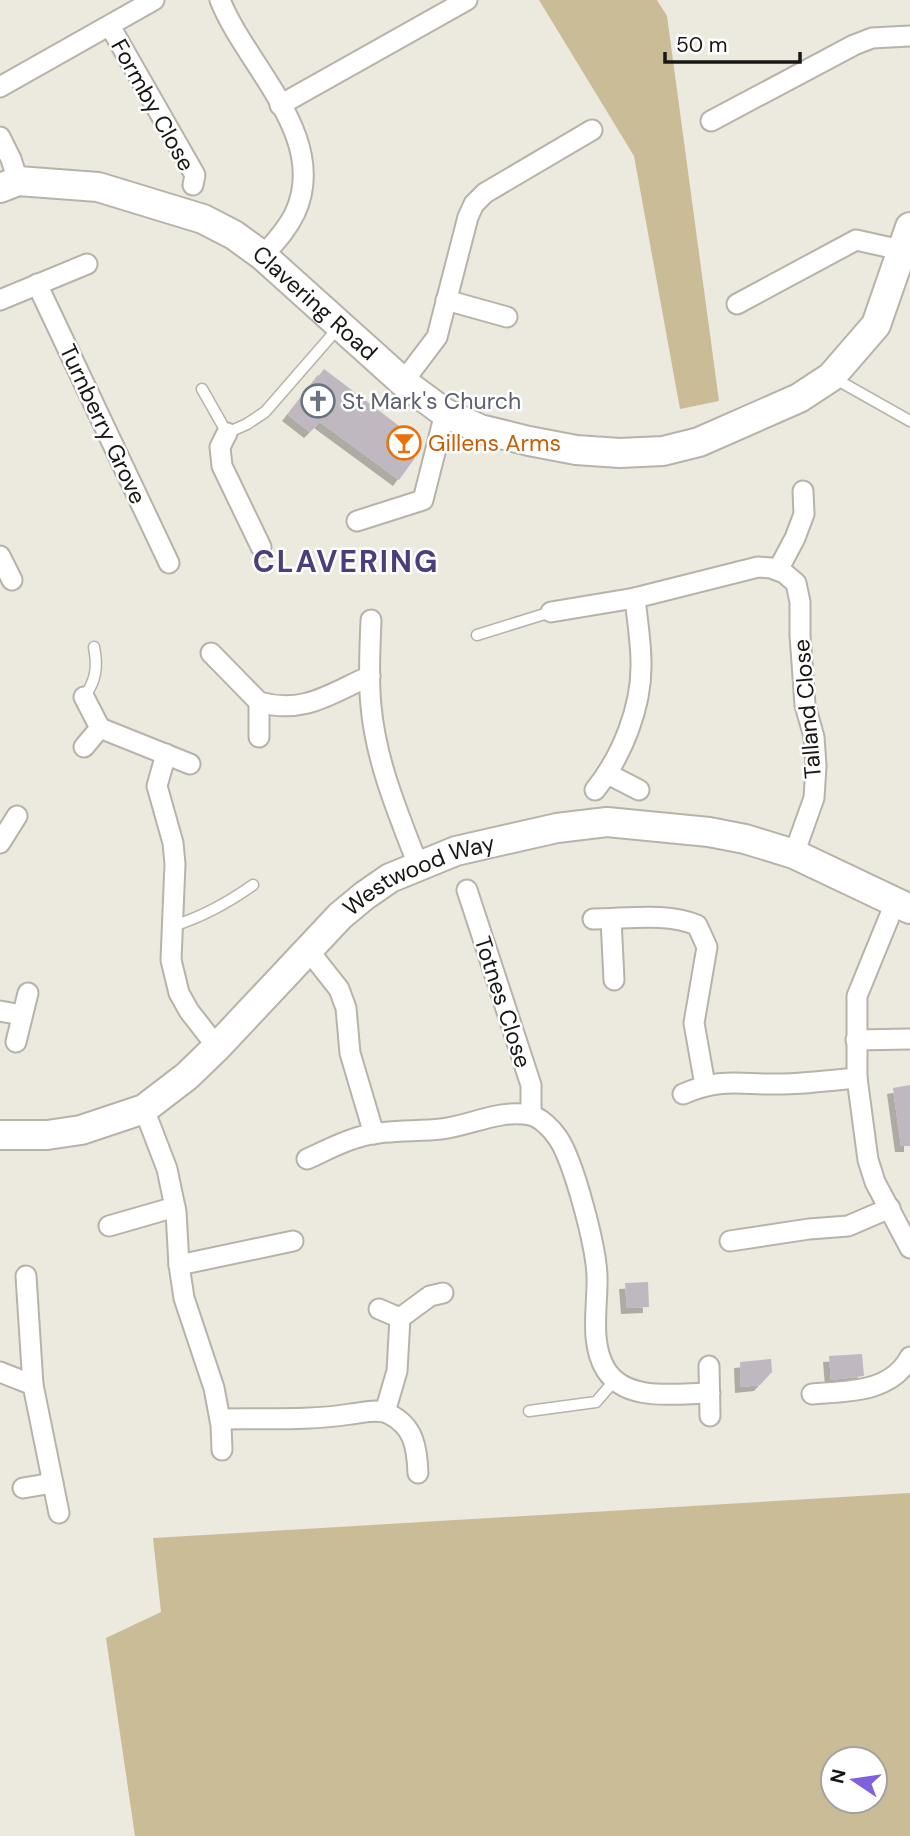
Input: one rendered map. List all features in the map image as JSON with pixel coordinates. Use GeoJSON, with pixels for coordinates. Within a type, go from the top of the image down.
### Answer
{"type":"FeatureCollection","features":[{"type":"Feature","properties":{"kind":"street","name":"Formby Close"},"geometry":{"type":"LineString","coordinates":[[0,87],[154,0]]}},
{"type":"Feature","properties":{"kind":"street"},"geometry":{"type":"LineString","coordinates":[[220,0],[298,137],[301,149],[301,188],[295,214],[282,235],[263,256]]}},
{"type":"Feature","properties":{"kind":"street"},"geometry":{"type":"LineString","coordinates":[[280,105],[467,0]]}},
{"type":"Feature","properties":{"kind":"street","name":"Formby Close"},"geometry":{"type":"LineString","coordinates":[[110,26],[195,175],[194,186]]}},
{"type":"Feature","properties":{"kind":"street"},"geometry":{"type":"LineString","coordinates":[[711,121],[778,91],[854,45],[872,38],[910,36]]}},
{"type":"Feature","properties":{"kind":"street"},"geometry":{"type":"LineString","coordinates":[[403,382],[437,337],[468,217],[474,204],[485,193],[593,130]]}},
{"type":"Feature","properties":{"kind":"street"},"geometry":{"type":"LineString","coordinates":[[0,137],[11,159],[9,185]]}},
{"type":"Feature","properties":{"kind":"street","name":"Clavering Road"},"geometry":{"type":"LineString","coordinates":[[9,185],[40,181],[98,187],[203,219],[234,235],[263,256],[403,382],[444,414],[480,429],[576,450],[620,453],[663,451],[699,442],[799,398],[831,377],[876,325],[906,239],[856,240],[737,304]]}},
{"type":"Feature","properties":{"kind":"street"},"geometry":{"type":"LineString","coordinates":[[0,300],[87,264]]}},
{"type":"Feature","properties":{"kind":"street","name":"Turnberry Grove"},"geometry":{"type":"LineString","coordinates":[[37,284],[169,563]]}},
{"type":"Feature","properties":{"kind":"street"},"geometry":{"type":"LineString","coordinates":[[446,299],[507,317]]}},
{"type":"Feature","properties":{"kind":"street"},"geometry":{"type":"LineString","coordinates":[[357,521],[423,500],[444,414]]}},
{"type":"Feature","properties":{"kind":"street"},"geometry":{"type":"LineString","coordinates":[[228,433],[220,447],[222,466],[261,547]]}},
{"type":"Feature","properties":{"kind":"street"},"geometry":{"type":"LineString","coordinates":[[551,612],[635,598],[758,567],[778,570],[796,538],[804,514],[803,491]]}},
{"type":"Feature","properties":{"kind":"street"},"geometry":{"type":"LineString","coordinates":[[0,556],[12,580]]}},
{"type":"Feature","properties":{"kind":"street","name":"Talland Close"},"geometry":{"type":"LineString","coordinates":[[778,570],[796,583],[800,602],[805,705],[814,737],[816,766],[814,797],[794,854]]}},
{"type":"Feature","properties":{"kind":"street"},"geometry":{"type":"LineString","coordinates":[[595,790],[608,774],[630,726],[637,699],[641,664],[635,598]]}},
{"type":"Feature","properties":{"kind":"street"},"geometry":{"type":"LineString","coordinates":[[371,620],[371,706],[386,780],[418,865]]}},
{"type":"Feature","properties":{"kind":"street"},"geometry":{"type":"LineString","coordinates":[[211,653],[258,702],[276,707],[318,702],[370,676]]}},
{"type":"Feature","properties":{"kind":"street"},"geometry":{"type":"LineString","coordinates":[[84,697],[100,728],[190,764]]}},
{"type":"Feature","properties":{"kind":"street"},"geometry":{"type":"LineString","coordinates":[[258,702],[259,737]]}},
{"type":"Feature","properties":{"kind":"street"},"geometry":{"type":"LineString","coordinates":[[84,747],[100,728]]}},
{"type":"Feature","properties":{"kind":"street"},"geometry":{"type":"LineString","coordinates":[[166,754],[159,771],[157,786],[173,843],[175,864],[172,960],[179,993],[189,1012],[217,1047]]}},
{"type":"Feature","properties":{"kind":"street"},"geometry":{"type":"LineString","coordinates":[[608,774],[639,790]]}},
{"type":"Feature","properties":{"kind":"street"},"geometry":{"type":"LineString","coordinates":[[0,843],[17,816]]}},
{"type":"Feature","properties":{"kind":"street","name":"Westwood Way"},"geometry":{"type":"LineString","coordinates":[[0,1135],[47,1135],[81,1130],[144,1109],[187,1076],[217,1047],[340,916],[364,896],[390,878],[456,850],[557,828],[607,822],[709,832],[745,839],[794,854],[902,906]]}},
{"type":"Feature","properties":{"kind":"street","name":"Totnes Close"},"geometry":{"type":"LineString","coordinates":[[467,890],[531,1085],[531,1115]]}},
{"type":"Feature","properties":{"kind":"street"},"geometry":{"type":"LineString","coordinates":[[902,906],[857,996],[856,1040],[857,1077],[868,1160],[875,1182],[910,1248]]}},
{"type":"Feature","properties":{"kind":"street"},"geometry":{"type":"LineString","coordinates":[[614,981],[602,919],[685,919],[697,925],[704,935],[707,947],[694,1023],[705,1085]]}},
{"type":"Feature","properties":{"kind":"street"},"geometry":{"type":"LineString","coordinates":[[309,951],[339,989],[346,1008],[350,1053],[374,1134]]}},
{"type":"Feature","properties":{"kind":"street"},"geometry":{"type":"LineString","coordinates":[[16,1042],[28,993]]}},
{"type":"Feature","properties":{"kind":"street"},"geometry":{"type":"LineString","coordinates":[[0,1011],[22,1015]]}},
{"type":"Feature","properties":{"kind":"street"},"geometry":{"type":"LineString","coordinates":[[856,1040],[910,1039]]}},
{"type":"Feature","properties":{"kind":"street"},"geometry":{"type":"LineString","coordinates":[[683,1094],[705,1085],[722,1082],[781,1084],[857,1077]]}},
{"type":"Feature","properties":{"kind":"street"},"geometry":{"type":"LineString","coordinates":[[144,1109],[167,1169],[175,1207],[178,1265],[184,1298],[206,1360],[220,1419],[222,1450]]}},
{"type":"Feature","properties":{"kind":"street"},"geometry":{"type":"LineString","coordinates":[[307,1159],[358,1137],[442,1129],[498,1115],[531,1115],[546,1124],[558,1138],[570,1164],[592,1241],[597,1275],[598,1347],[606,1370],[627,1389],[656,1394],[710,1393]]}},
{"type":"Feature","properties":{"kind":"street"},"geometry":{"type":"LineString","coordinates":[[109,1226],[175,1207]]}},
{"type":"Feature","properties":{"kind":"street"},"geometry":{"type":"LineString","coordinates":[[730,1241],[848,1226],[890,1208]]}},
{"type":"Feature","properties":{"kind":"street"},"geometry":{"type":"LineString","coordinates":[[178,1265],[293,1241]]}},
{"type":"Feature","properties":{"kind":"street"},"geometry":{"type":"LineString","coordinates":[[26,1276],[33,1385],[59,1513]]}},
{"type":"Feature","properties":{"kind":"street"},"geometry":{"type":"LineString","coordinates":[[400,1318],[430,1296],[443,1293]]}},
{"type":"Feature","properties":{"kind":"street"},"geometry":{"type":"LineString","coordinates":[[379,1310],[400,1318]]}},
{"type":"Feature","properties":{"kind":"street"},"geometry":{"type":"LineString","coordinates":[[385,1412],[397,1371],[400,1318]]}},
{"type":"Feature","properties":{"kind":"street"},"geometry":{"type":"LineString","coordinates":[[812,1394],[874,1387],[891,1378],[905,1366],[910,1357]]}},
{"type":"Feature","properties":{"kind":"street"},"geometry":{"type":"LineString","coordinates":[[709,1366],[710,1416]]}},
{"type":"Feature","properties":{"kind":"street"},"geometry":{"type":"LineString","coordinates":[[0,1372],[33,1385]]}},
{"type":"Feature","properties":{"kind":"street"},"geometry":{"type":"LineString","coordinates":[[220,1419],[317,1418],[385,1412],[407,1426],[416,1445],[418,1473]]}},
{"type":"Feature","properties":{"kind":"street"},"geometry":{"type":"LineString","coordinates":[[23,1488],[53,1483]]}},
{"type":"Feature","properties":{"kind":"lane"},"geometry":{"type":"LineString","coordinates":[[202,389],[228,433],[265,412],[340,327]]}},
{"type":"Feature","properties":{"kind":"lane"},"geometry":{"type":"LineString","coordinates":[[831,377],[910,421]]}},
{"type":"Feature","properties":{"kind":"lane"},"geometry":{"type":"LineString","coordinates":[[477,635],[551,612]]}},
{"type":"Feature","properties":{"kind":"lane"},"geometry":{"type":"LineString","coordinates":[[84,697],[92,687],[97,671],[94,647]]}},
{"type":"Feature","properties":{"kind":"lane"},"geometry":{"type":"LineString","coordinates":[[173,926],[231,901],[253,885]]}},
{"type":"Feature","properties":{"kind":"lane"},"geometry":{"type":"LineString","coordinates":[[529,1411],[596,1402],[615,1380]]}},
{"type":"Feature","properties":{"kind":"shaded area"},"geometry":{"type":"Polygon","coordinates":[[[539,0],[657,0],[667,16],[719,401],[680,409],[634,156],[539,0]]]}},
{"type":"Feature","properties":{"kind":"shaded area"},"geometry":{"type":"Polygon","coordinates":[[[910,1493],[910,1836],[135,1836],[106,1638],[161,1612],[153,1538],[910,1493]]]}},
{"type":"Feature","properties":{"kind":"building"},"geometry":{"type":"Polygon","coordinates":[[[324,369],[419,441],[410,454],[415,458],[399,480],[320,422],[310,432],[288,415],[324,369]]]}},
{"type":"Feature","properties":{"kind":"building"},"geometry":{"type":"Polygon","coordinates":[[[910,1085],[910,1146],[901,1146],[893,1088],[910,1085]]]}},
{"type":"Feature","properties":{"kind":"building"},"geometry":{"type":"Polygon","coordinates":[[[648,1282],[649,1307],[627,1308],[625,1283],[648,1282]]]}},
{"type":"Feature","properties":{"kind":"building"},"geometry":{"type":"Polygon","coordinates":[[[862,1354],[864,1376],[831,1380],[829,1356],[862,1354]]]}},
{"type":"Feature","properties":{"kind":"building"},"geometry":{"type":"Polygon","coordinates":[[[771,1359],[772,1372],[760,1385],[741,1387],[740,1362],[771,1359]]]}},
{"type":"Feature","properties":{"kind":"place","name":"St Mark's Church"},"geometry":{"type":"Point","coordinates":[318,401]}},
{"type":"Feature","properties":{"kind":"place","name":"Gillens Arms"},"geometry":{"type":"Point","coordinates":[404,443]}},
{"type":"Feature","properties":{"kind":"district","name":"CLAVERING"},"geometry":{"type":"Point","coordinates":[346,562]}}]}
